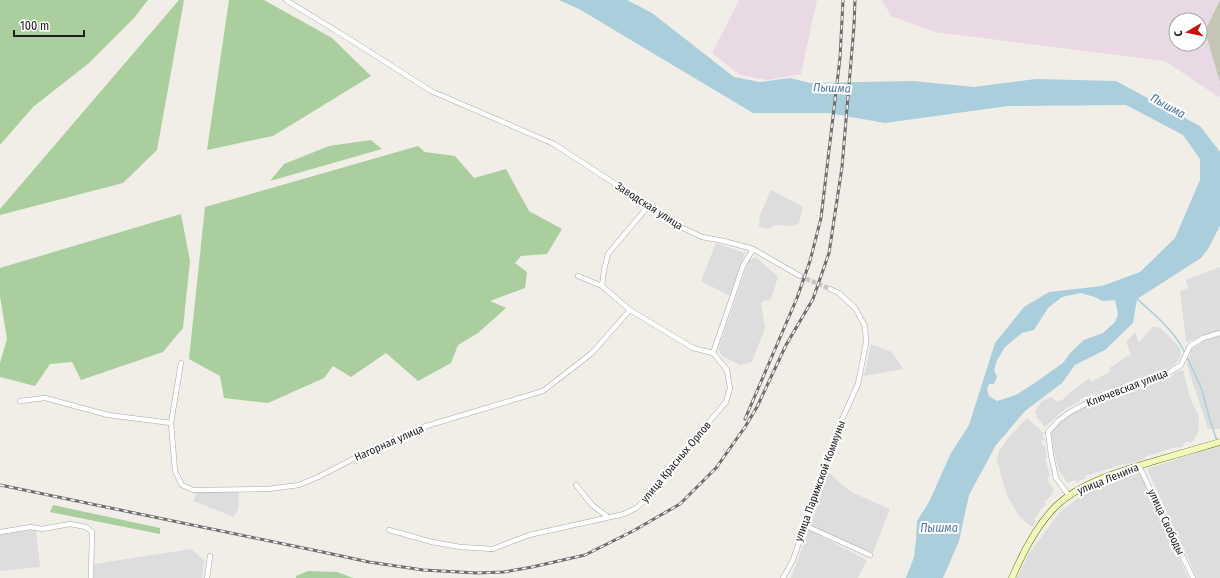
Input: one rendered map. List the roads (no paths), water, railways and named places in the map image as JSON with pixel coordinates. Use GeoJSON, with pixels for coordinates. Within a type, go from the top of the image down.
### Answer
{"type":"FeatureCollection","features":[{"type":"Feature","properties":{"kind":"main road","name":"улица Ленина"},"geometry":{"type":"LineString","coordinates":[[1012,578],[1025,548],[1042,523],[1056,506],[1070,496],[1096,482],[1139,466],[1220,442]]}},
{"type":"Feature","properties":{"kind":"street","name":"Заводская улица"},"geometry":{"type":"LineString","coordinates":[[286,0],[431,91],[554,144],[681,227],[702,237],[724,241],[752,249],[800,276]]}},
{"type":"Feature","properties":{"kind":"street"},"geometry":{"type":"LineString","coordinates":[[602,286],[608,254],[649,206]]}},
{"type":"Feature","properties":{"kind":"street"},"geometry":{"type":"LineString","coordinates":[[578,276],[602,286],[630,310],[693,348],[713,353],[743,266],[752,249]]}},
{"type":"Feature","properties":{"kind":"street","name":"улица Парижской Коммуны"},"geometry":{"type":"LineString","coordinates":[[783,578],[793,560],[839,426],[858,384],[866,343],[865,326],[855,308],[839,293],[830,289]]}},
{"type":"Feature","properties":{"kind":"street","name":"Нагорная улица"},"geometry":{"type":"LineString","coordinates":[[181,363],[171,423],[175,471],[182,485],[193,490],[268,489],[299,485],[423,428],[543,391],[592,353],[630,310]]}},
{"type":"Feature","properties":{"kind":"street","name":"Ключевская улица"},"geometry":{"type":"LineString","coordinates":[[1070,496],[1056,478],[1051,455],[1048,432],[1058,421],[1070,412],[1097,398],[1170,372],[1181,365],[1190,346],[1203,338],[1220,333]]}},
{"type":"Feature","properties":{"kind":"street","name":"улица Красных Орлов"},"geometry":{"type":"LineString","coordinates":[[389,530],[432,542],[460,547],[493,549],[529,535],[624,514],[636,508],[648,498],[685,450],[726,402],[730,388],[727,370],[713,353]]}},
{"type":"Feature","properties":{"kind":"street"},"geometry":{"type":"LineString","coordinates":[[20,401],[45,398],[108,416],[171,423]]}},
{"type":"Feature","properties":{"kind":"street","name":"улица Свободы"},"geometry":{"type":"LineString","coordinates":[[1139,466],[1193,578]]}},
{"type":"Feature","properties":{"kind":"street"},"geometry":{"type":"LineString","coordinates":[[576,484],[592,505],[608,517]]}},
{"type":"Feature","properties":{"kind":"street"},"geometry":{"type":"LineString","coordinates":[[0,532],[31,527],[42,529],[70,524],[86,526],[92,532],[90,578]]}},
{"type":"Feature","properties":{"kind":"street"},"geometry":{"type":"LineString","coordinates":[[804,525],[870,555]]}},
{"type":"Feature","properties":{"kind":"street"},"geometry":{"type":"LineString","coordinates":[[207,578],[210,556]]}},
{"type":"Feature","properties":{"kind":"water","name":"Пышма"},"geometry":{"type":"Polygon","coordinates":[[[559,0],[627,0],[652,13],[734,77],[760,82],[790,78],[810,83],[913,81],[974,87],[1036,79],[1116,81],[1200,126],[1220,152],[1220,226],[1208,249],[1201,258],[1137,299],[1133,323],[1105,350],[1075,365],[1062,383],[1025,411],[996,445],[969,495],[959,541],[943,578],[906,578],[914,557],[917,521],[929,502],[951,453],[969,425],[995,343],[1024,307],[1049,292],[1102,286],[1140,272],[1175,238],[1200,180],[1200,159],[1183,135],[1126,105],[1008,106],[885,123],[828,113],[753,113],[579,9],[559,0]],[[1080,293],[1062,297],[1048,308],[1034,330],[1022,333],[1005,347],[997,360],[994,370],[997,377],[994,384],[989,384],[987,389],[989,396],[997,401],[1016,395],[1063,363],[1071,352],[1084,340],[1103,333],[1115,322],[1118,314],[1115,300],[1102,301],[1095,297],[1080,293]]]}},
{"type":"Feature","properties":{"kind":"waterway"},"geometry":{"type":"LineString","coordinates":[[1136,298],[1170,330],[1176,337],[1185,353]]}},
{"type":"Feature","properties":{"kind":"waterway"},"geometry":{"type":"LineString","coordinates":[[1187,357],[1202,390],[1217,441]]}},
{"type":"Feature","properties":{"kind":"tunnel"},"geometry":{"type":"LineString","coordinates":[[800,276],[830,289]]}},
{"type":"Feature","properties":{"kind":"railway"},"geometry":{"type":"LineString","coordinates":[[745,419],[797,298],[810,261],[821,218],[840,58],[843,0]]}},
{"type":"Feature","properties":{"kind":"railway"},"geometry":{"type":"LineString","coordinates":[[0,485],[369,562],[423,570],[477,573],[504,572],[532,567],[585,555],[633,531],[680,504],[716,468],[757,407],[786,345],[813,299],[829,253],[842,167],[855,0]]}}]}
